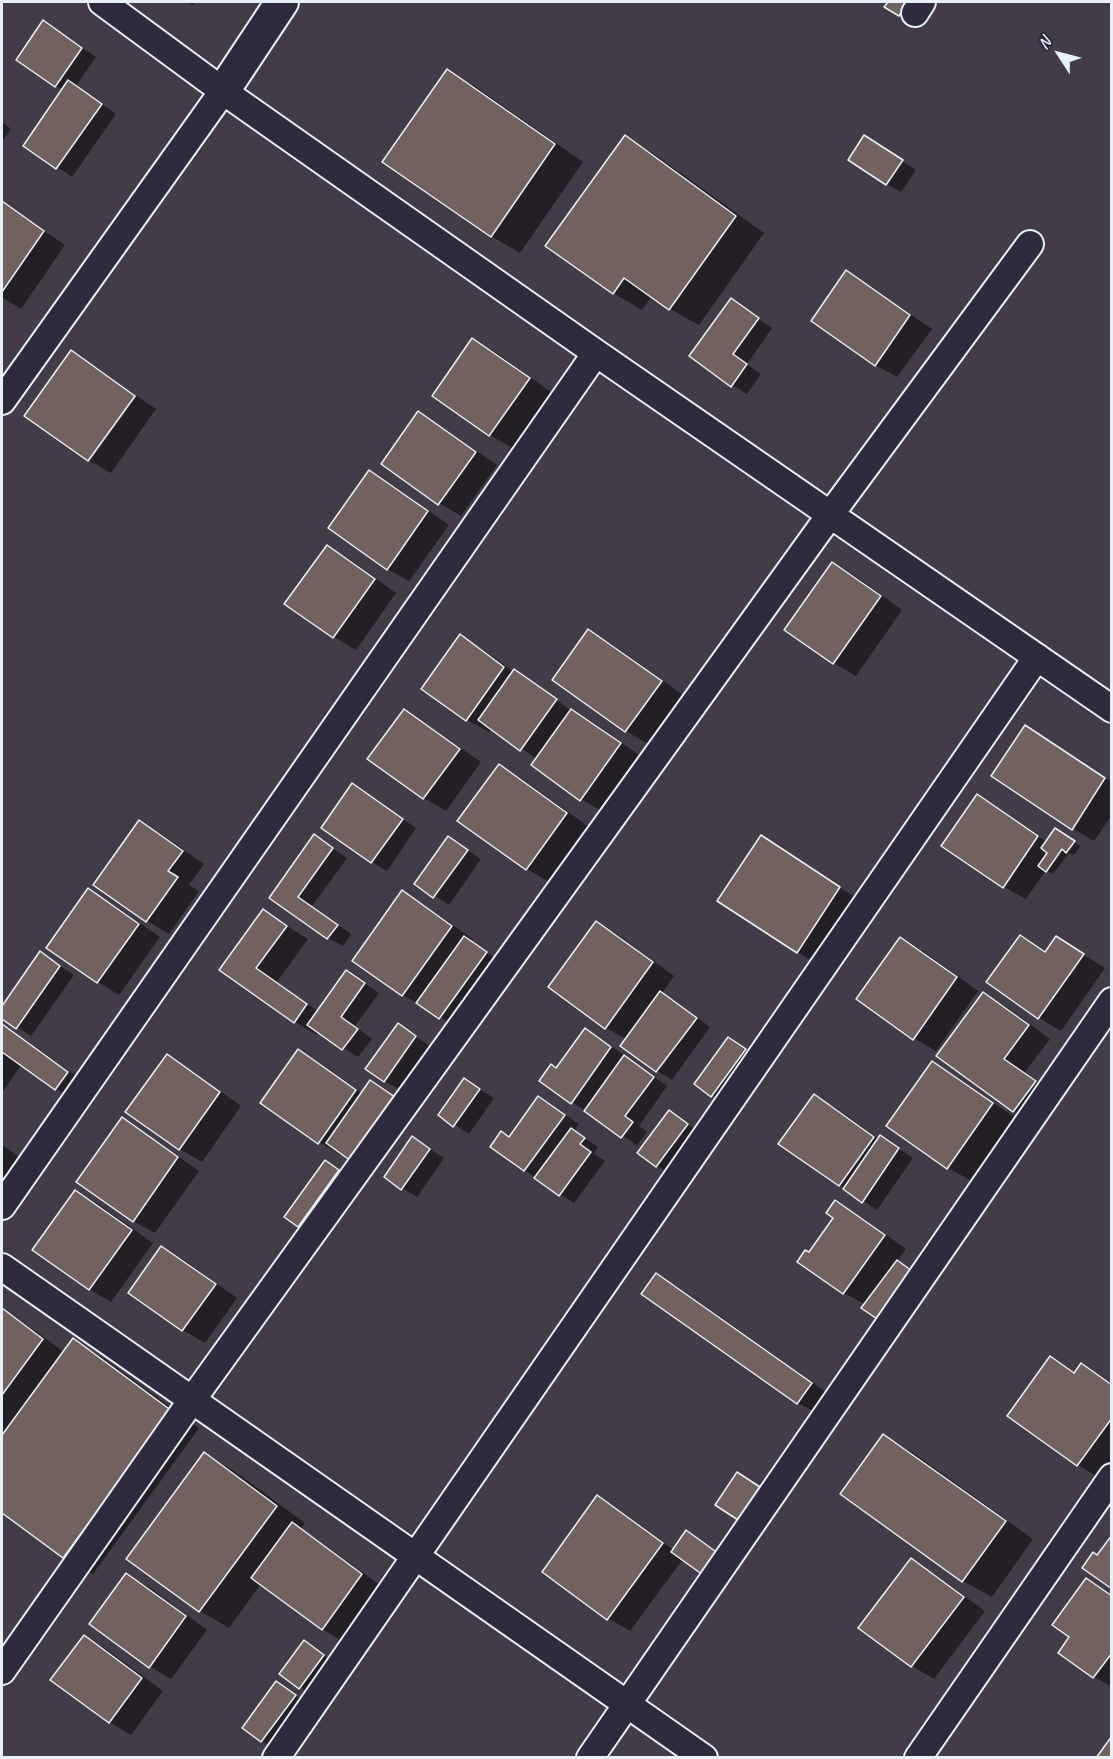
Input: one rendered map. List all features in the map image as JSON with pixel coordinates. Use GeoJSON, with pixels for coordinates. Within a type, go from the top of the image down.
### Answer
{"type":"FeatureCollection","features":[{"type":"Feature","properties":{"kind":"street"},"geometry":{"type":"LineString","coordinates":[[102,2],[224,91],[596,353],[1112,709]]}},
{"type":"Feature","properties":{"kind":"street"},"geometry":{"type":"LineString","coordinates":[[2,401],[224,91],[282,2]]}},
{"type":"Feature","properties":{"kind":"street"},"geometry":{"type":"LineString","coordinates":[[2,1671],[192,1400],[1030,243]]}},
{"type":"Feature","properties":{"kind":"street"},"geometry":{"type":"LineString","coordinates":[[2,1206],[596,353]]}},
{"type":"Feature","properties":{"kind":"street"},"geometry":{"type":"LineString","coordinates":[[276,1758],[1037,657]]}},
{"type":"Feature","properties":{"kind":"street"},"geometry":{"type":"LineString","coordinates":[[590,1758],[1112,1001]]}},
{"type":"Feature","properties":{"kind":"street"},"geometry":{"type":"LineString","coordinates":[[2,1267],[704,1758]]}},
{"type":"Feature","properties":{"kind":"street"},"geometry":{"type":"LineString","coordinates":[[918,1758],[1112,1477]]}},
{"type":"Feature","properties":{"kind":"building"},"geometry":{"type":"Polygon","coordinates":[[[888,2],[908,2],[899,16],[884,7],[888,2]]]}},
{"type":"Feature","properties":{"kind":"building"},"geometry":{"type":"Polygon","coordinates":[[[43,20],[82,48],[55,87],[16,60],[43,20]]]}},
{"type":"Feature","properties":{"kind":"building"},"geometry":{"type":"Polygon","coordinates":[[[447,69],[555,144],[491,237],[382,162],[447,69]]]}},
{"type":"Feature","properties":{"kind":"building"},"geometry":{"type":"Polygon","coordinates":[[[68,80],[102,104],[56,169],[23,146],[68,80]]]}},
{"type":"Feature","properties":{"kind":"building"},"geometry":{"type":"Polygon","coordinates":[[[625,135],[736,216],[669,310],[624,278],[613,294],[545,246],[625,135]]]}},
{"type":"Feature","properties":{"kind":"building"},"geometry":{"type":"Polygon","coordinates":[[[864,135],[903,160],[886,185],[848,160],[864,135]]]}},
{"type":"Feature","properties":{"kind":"building"},"geometry":{"type":"Polygon","coordinates":[[[2,201],[44,231],[2,292],[2,201]]]}},
{"type":"Feature","properties":{"kind":"building"},"geometry":{"type":"Polygon","coordinates":[[[846,270],[910,315],[875,366],[811,321],[846,270]]]}},
{"type":"Feature","properties":{"kind":"building"},"geometry":{"type":"Polygon","coordinates":[[[731,298],[759,318],[733,354],[747,364],[731,387],[689,356],[731,298]]]}},
{"type":"Feature","properties":{"kind":"building"},"geometry":{"type":"Polygon","coordinates":[[[472,338],[530,378],[489,436],[432,396],[472,338]]]}},
{"type":"Feature","properties":{"kind":"building"},"geometry":{"type":"Polygon","coordinates":[[[71,350],[135,396],[88,461],[24,416],[71,350]]]}},
{"type":"Feature","properties":{"kind":"building"},"geometry":{"type":"Polygon","coordinates":[[[418,411],[476,452],[438,505],[381,464],[418,411]]]}},
{"type":"Feature","properties":{"kind":"building"},"geometry":{"type":"Polygon","coordinates":[[[369,470],[428,511],[387,570],[328,528],[369,470]]]}},
{"type":"Feature","properties":{"kind":"building"},"geometry":{"type":"Polygon","coordinates":[[[327,545],[375,579],[333,638],[284,604],[327,545]]]}},
{"type":"Feature","properties":{"kind":"building"},"geometry":{"type":"Polygon","coordinates":[[[832,562],[881,596],[833,664],[784,630],[832,562]]]}},
{"type":"Feature","properties":{"kind":"building"},"geometry":{"type":"Polygon","coordinates":[[[588,629],[662,681],[625,732],[552,680],[588,629]]]}},
{"type":"Feature","properties":{"kind":"building"},"geometry":{"type":"Polygon","coordinates":[[[460,634],[504,667],[466,721],[421,689],[460,634]]]}},
{"type":"Feature","properties":{"kind":"building"},"geometry":{"type":"Polygon","coordinates":[[[514,669],[557,699],[520,751],[478,720],[514,669]]]}},
{"type":"Feature","properties":{"kind":"building"},"geometry":{"type":"Polygon","coordinates":[[[404,709],[460,749],[423,799],[367,759],[404,709]]]}},
{"type":"Feature","properties":{"kind":"building"},"geometry":{"type":"Polygon","coordinates":[[[571,709],[621,743],[580,801],[531,765],[571,709]]]}},
{"type":"Feature","properties":{"kind":"building"},"geometry":{"type":"Polygon","coordinates":[[[1025,725],[1105,778],[1072,830],[991,776],[1025,725]]]}},
{"type":"Feature","properties":{"kind":"building"},"geometry":{"type":"Polygon","coordinates":[[[499,764],[567,813],[526,870],[457,821],[499,764]]]}},
{"type":"Feature","properties":{"kind":"building"},"geometry":{"type":"Polygon","coordinates":[[[352,783],[403,819],[371,863],[321,828],[352,783]]]}},
{"type":"Feature","properties":{"kind":"building"},"geometry":{"type":"Polygon","coordinates":[[[977,794],[1038,836],[1003,888],[941,846],[977,794]]]}},
{"type":"Feature","properties":{"kind":"building"},"geometry":{"type":"Polygon","coordinates":[[[139,820],[183,851],[168,871],[178,877],[146,922],[93,885],[139,820]]]}},
{"type":"Feature","properties":{"kind":"building"},"geometry":{"type":"Polygon","coordinates":[[[1055,828],[1075,841],[1066,853],[1062,849],[1046,872],[1038,866],[1047,853],[1041,848],[1055,828]]]}},
{"type":"Feature","properties":{"kind":"building"},"geometry":{"type":"Polygon","coordinates":[[[314,834],[333,848],[298,897],[338,925],[327,939],[269,898],[314,834]]]}},
{"type":"Feature","properties":{"kind":"building"},"geometry":{"type":"Polygon","coordinates":[[[761,835],[840,887],[797,953],[717,901],[761,835]]]}},
{"type":"Feature","properties":{"kind":"building"},"geometry":{"type":"Polygon","coordinates":[[[448,836],[468,850],[433,898],[414,884],[448,836]]]}},
{"type":"Feature","properties":{"kind":"building"},"geometry":{"type":"Polygon","coordinates":[[[88,888],[139,924],[97,983],[46,948],[88,888]]]}},
{"type":"Feature","properties":{"kind":"building"},"geometry":{"type":"Polygon","coordinates":[[[402,890],[452,926],[402,996],[352,961],[402,890]]]}},
{"type":"Feature","properties":{"kind":"building"},"geometry":{"type":"Polygon","coordinates":[[[263,909],[287,926],[256,968],[307,1004],[294,1023],[219,970],[263,909]]]}},
{"type":"Feature","properties":{"kind":"building"},"geometry":{"type":"Polygon","coordinates":[[[596,921],[653,962],[605,1029],[548,987],[596,921]]]}},
{"type":"Feature","properties":{"kind":"building"},"geometry":{"type":"Polygon","coordinates":[[[1020,935],[1045,952],[1056,936],[1084,954],[1038,1019],[986,982],[1020,935]]]}},
{"type":"Feature","properties":{"kind":"building"},"geometry":{"type":"Polygon","coordinates":[[[464,936],[487,952],[439,1019],[416,1003],[464,936]]]}},
{"type":"Feature","properties":{"kind":"building"},"geometry":{"type":"Polygon","coordinates":[[[900,937],[957,977],[913,1040],[856,999],[900,937]]]}},
{"type":"Feature","properties":{"kind":"building"},"geometry":{"type":"Polygon","coordinates":[[[40,951],[60,966],[16,1029],[2,1019],[2,1006],[40,951]]]}},
{"type":"Feature","properties":{"kind":"building"},"geometry":{"type":"Polygon","coordinates":[[[346,970],[365,983],[341,1017],[358,1029],[342,1050],[307,1025],[346,970]]]}},
{"type":"Feature","properties":{"kind":"building"},"geometry":{"type":"Polygon","coordinates":[[[660,991],[697,1018],[656,1072],[620,1046],[660,991]]]}},
{"type":"Feature","properties":{"kind":"building"},"geometry":{"type":"Polygon","coordinates":[[[983,992],[1029,1025],[1004,1059],[1036,1081],[1013,1112],[936,1056],[983,992]]]}},
{"type":"Feature","properties":{"kind":"building"},"geometry":{"type":"Polygon","coordinates":[[[398,1023],[416,1036],[384,1082],[365,1069],[398,1023]]]}},
{"type":"Feature","properties":{"kind":"building"},"geometry":{"type":"Polygon","coordinates":[[[2,1024],[68,1072],[55,1090],[2,1052],[2,1024]]]}},
{"type":"Feature","properties":{"kind":"building"},"geometry":{"type":"Polygon","coordinates":[[[585,1028],[611,1047],[571,1104],[539,1081],[551,1064],[556,1068],[585,1028]]]}},
{"type":"Feature","properties":{"kind":"building"},"geometry":{"type":"Polygon","coordinates":[[[728,1037],[746,1049],[711,1097],[694,1084],[728,1037]]]}},
{"type":"Feature","properties":{"kind":"building"},"geometry":{"type":"Polygon","coordinates":[[[298,1049],[356,1090],[318,1144],[260,1103],[298,1049]]]}},
{"type":"Feature","properties":{"kind":"building"},"geometry":{"type":"Polygon","coordinates":[[[167,1054],[220,1092],[179,1150],[125,1112],[167,1054]]]}},
{"type":"Feature","properties":{"kind":"building"},"geometry":{"type":"Polygon","coordinates":[[[624,1055],[654,1077],[625,1116],[633,1122],[621,1138],[584,1111],[624,1055]]]}},
{"type":"Feature","properties":{"kind":"building"},"geometry":{"type":"Polygon","coordinates":[[[932,1061],[993,1103],[947,1169],[886,1126],[932,1061]]]}},
{"type":"Feature","properties":{"kind":"building"},"geometry":{"type":"Polygon","coordinates":[[[464,1078],[480,1089],[453,1127],[438,1115],[464,1078]]]}},
{"type":"Feature","properties":{"kind":"building"},"geometry":{"type":"Polygon","coordinates":[[[370,1080],[395,1097],[351,1161],[326,1143],[370,1080]]]}},
{"type":"Feature","properties":{"kind":"building"},"geometry":{"type":"Polygon","coordinates":[[[814,1094],[874,1137],[839,1186],[778,1144],[814,1094]]]}},
{"type":"Feature","properties":{"kind":"building"},"geometry":{"type":"Polygon","coordinates":[[[538,1096],[565,1115],[524,1171],[490,1147],[501,1131],[509,1137],[538,1096]]]}},
{"type":"Feature","properties":{"kind":"building"},"geometry":{"type":"Polygon","coordinates":[[[669,1110],[688,1124],[656,1167],[637,1153],[669,1110]]]}},
{"type":"Feature","properties":{"kind":"building"},"geometry":{"type":"Polygon","coordinates":[[[122,1117],[178,1157],[133,1222],[76,1182],[122,1117]]]}},
{"type":"Feature","properties":{"kind":"building"},"geometry":{"type":"Polygon","coordinates":[[[571,1128],[585,1138],[580,1144],[591,1152],[559,1196],[534,1178],[571,1128]]]}},
{"type":"Feature","properties":{"kind":"building"},"geometry":{"type":"Polygon","coordinates":[[[880,1135],[899,1148],[862,1203],[843,1189],[880,1135]]]}},
{"type":"Feature","properties":{"kind":"building"},"geometry":{"type":"Polygon","coordinates":[[[412,1136],[430,1149],[401,1190],[384,1177],[412,1136]]]}},
{"type":"Feature","properties":{"kind":"building"},"geometry":{"type":"Polygon","coordinates":[[[325,1160],[339,1170],[298,1227],[284,1217],[325,1160]]]}},
{"type":"Feature","properties":{"kind":"building"},"geometry":{"type":"Polygon","coordinates":[[[75,1190],[132,1230],[89,1290],[32,1250],[75,1190]]]}},
{"type":"Feature","properties":{"kind":"building"},"geometry":{"type":"Polygon","coordinates":[[[835,1200],[885,1235],[843,1294],[797,1262],[805,1250],[809,1252],[833,1218],[826,1213],[835,1200]]]}},
{"type":"Feature","properties":{"kind":"building"},"geometry":{"type":"Polygon","coordinates":[[[161,1246],[216,1284],[182,1331],[128,1293],[161,1246]]]}},
{"type":"Feature","properties":{"kind":"building"},"geometry":{"type":"Polygon","coordinates":[[[897,1260],[912,1271],[877,1319],[861,1308],[897,1260]]]}},
{"type":"Feature","properties":{"kind":"building"},"geometry":{"type":"Polygon","coordinates":[[[656,1273],[812,1383],[797,1404],[641,1294],[656,1273]]]}},
{"type":"Feature","properties":{"kind":"building"},"geometry":{"type":"Polygon","coordinates":[[[2,1308],[43,1339],[2,1395],[2,1308]]]}},
{"type":"Feature","properties":{"kind":"building"},"geometry":{"type":"Polygon","coordinates":[[[73,1338],[172,1411],[63,1558],[2,1513],[2,1435],[73,1338]]]}},
{"type":"Feature","properties":{"kind":"building"},"geometry":{"type":"Polygon","coordinates":[[[1050,1356],[1074,1373],[1081,1363],[1112,1385],[1112,1418],[1077,1466],[1007,1416],[1050,1356]]]}},
{"type":"Feature","properties":{"kind":"building"},"geometry":{"type":"Polygon","coordinates":[[[883,1434],[1006,1521],[962,1582],[840,1494],[883,1434]]]}},
{"type":"Feature","properties":{"kind":"building"},"geometry":{"type":"Polygon","coordinates":[[[204,1452],[277,1506],[199,1612],[126,1559],[204,1452]]]}},
{"type":"Feature","properties":{"kind":"building"},"geometry":{"type":"Polygon","coordinates":[[[737,1472],[760,1487],[738,1520],[715,1505],[737,1472]]]}},
{"type":"Feature","properties":{"kind":"building"},"geometry":{"type":"Polygon","coordinates":[[[597,1495],[663,1543],[607,1620],[542,1572],[597,1495]]]}},
{"type":"Feature","properties":{"kind":"building"},"geometry":{"type":"Polygon","coordinates":[[[292,1522],[362,1574],[322,1630],[251,1578],[292,1522]]]}},
{"type":"Feature","properties":{"kind":"building"},"geometry":{"type":"Polygon","coordinates":[[[686,1530],[719,1554],[703,1575],[671,1552],[686,1530]]]}},
{"type":"Feature","properties":{"kind":"building"},"geometry":{"type":"Polygon","coordinates":[[[1112,1535],[1112,1589],[1082,1568],[1093,1552],[1097,1555],[1112,1535]]]}},
{"type":"Feature","properties":{"kind":"building"},"geometry":{"type":"Polygon","coordinates":[[[911,1558],[964,1597],[911,1667],[858,1628],[911,1558]]]}},
{"type":"Feature","properties":{"kind":"building"},"geometry":{"type":"Polygon","coordinates":[[[126,1573],[186,1616],[149,1668],[89,1624],[126,1573]]]}},
{"type":"Feature","properties":{"kind":"building"},"geometry":{"type":"Polygon","coordinates":[[[1086,1578],[1112,1596],[1112,1653],[1093,1678],[1058,1653],[1069,1637],[1052,1625],[1086,1578]]]}},
{"type":"Feature","properties":{"kind":"building"},"geometry":{"type":"Polygon","coordinates":[[[84,1635],[142,1678],[109,1723],[50,1680],[84,1635]]]}},
{"type":"Feature","properties":{"kind":"building"},"geometry":{"type":"Polygon","coordinates":[[[304,1640],[324,1655],[299,1689],[279,1674],[304,1640]]]}},
{"type":"Feature","properties":{"kind":"building"},"geometry":{"type":"Polygon","coordinates":[[[276,1681],[296,1695],[261,1742],[242,1728],[276,1681]]]}},
{"type":"Feature","properties":{"kind":"building"},"geometry":{"type":"Polygon","coordinates":[[[1112,1736],[1112,1758],[1096,1758],[1112,1736]]]}}]}
